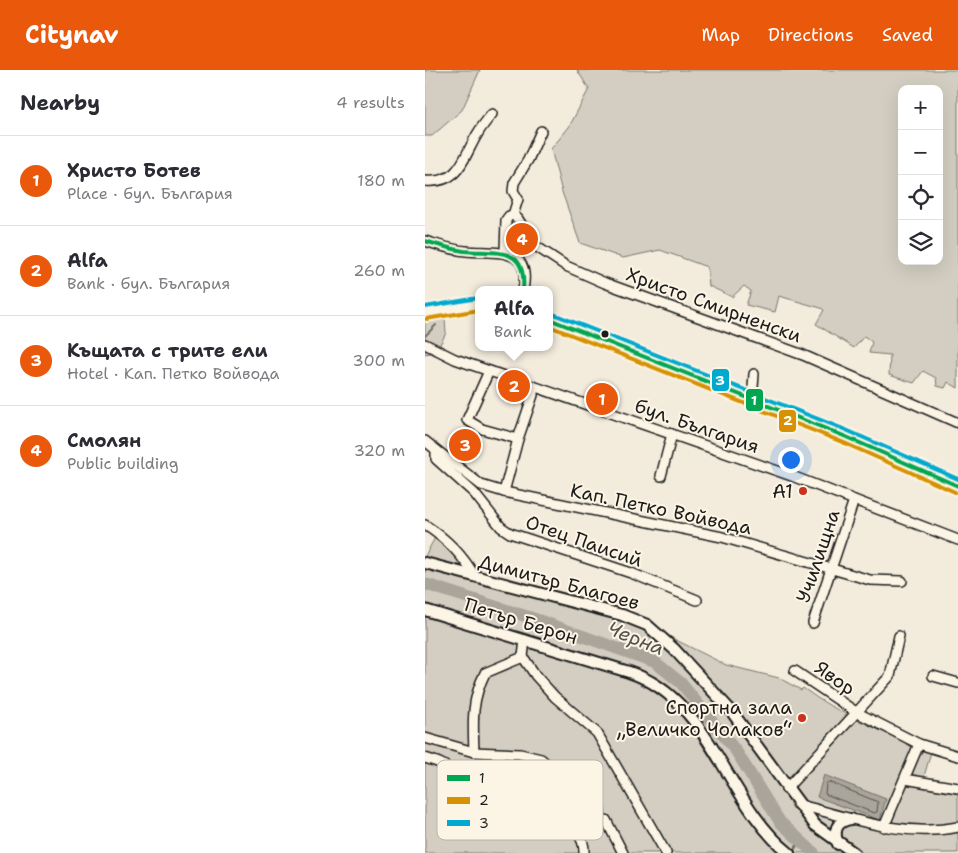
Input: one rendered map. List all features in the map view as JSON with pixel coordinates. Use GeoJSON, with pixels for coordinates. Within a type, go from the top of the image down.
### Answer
{"type":"FeatureCollection","features":[{"type":"Feature","properties":{"kind":"main road","name":"Димитър Благоев"},"geometry":{"type":"LineString","coordinates":[[425,563],[622,615],[647,625],[674,649],[724,703],[797,804]]}},
{"type":"Feature","properties":{"kind":"main road","name":"Петър Берон"},"geometry":{"type":"LineString","coordinates":[[425,610],[636,675],[664,691],[691,717],[753,812],[768,832],[789,853]]}},
{"type":"Feature","properties":{"kind":"main road"},"geometry":{"type":"LineString","coordinates":[[797,804],[815,825],[853,853]]}},
{"type":"Feature","properties":{"kind":"main road"},"geometry":{"type":"LineString","coordinates":[[840,845],[835,833],[837,826],[851,818]]}},
{"type":"Feature","properties":{"kind":"street"},"geometry":{"type":"LineString","coordinates":[[425,181],[439,181],[459,170],[478,132],[492,114]]}},
{"type":"Feature","properties":{"kind":"street"},"geometry":{"type":"LineString","coordinates":[[505,252],[506,220],[509,216],[513,215],[518,200],[513,191],[513,183],[528,160],[541,131]]}},
{"type":"Feature","properties":{"kind":"street","name":"Христо Смирненски"},"geometry":{"type":"LineString","coordinates":[[513,215],[518,219],[534,245],[566,266],[605,283],[803,355],[958,423]]}},
{"type":"Feature","properties":{"kind":"street"},"geometry":{"type":"LineString","coordinates":[[425,240],[460,250],[505,252],[515,256],[524,272],[524,286]]}},
{"type":"Feature","properties":{"kind":"street"},"geometry":{"type":"LineString","coordinates":[[425,313],[475,305]]}},
{"type":"Feature","properties":{"kind":"street"},"geometry":{"type":"LineString","coordinates":[[553,321],[844,436],[958,486]]}},
{"type":"Feature","properties":{"kind":"street","name":"бул. България"},"geometry":{"type":"LineString","coordinates":[[425,344],[441,353],[489,371],[672,434],[958,540]]}},
{"type":"Feature","properties":{"kind":"street"},"geometry":{"type":"LineString","coordinates":[[489,371],[467,420],[483,429],[518,439]]}},
{"type":"Feature","properties":{"kind":"street"},"geometry":{"type":"LineString","coordinates":[[751,400],[755,374]]}},
{"type":"Feature","properties":{"kind":"street"},"geometry":{"type":"LineString","coordinates":[[504,492],[518,439],[533,395],[533,387]]}},
{"type":"Feature","properties":{"kind":"street"},"geometry":{"type":"LineString","coordinates":[[661,476],[672,434]]}},
{"type":"Feature","properties":{"kind":"street","name":"Кап. Петко Войвода"},"geometry":{"type":"LineString","coordinates":[[425,441],[481,485],[504,492],[722,537],[870,580],[902,581]]}},
{"type":"Feature","properties":{"kind":"street","name":"Отец Паисий"},"geometry":{"type":"LineString","coordinates":[[436,450],[436,460],[474,493],[501,527],[510,533],[631,573],[697,600]]}},
{"type":"Feature","properties":{"kind":"street","name":"Училищна"},"geometry":{"type":"LineString","coordinates":[[813,623],[854,500]]}},
{"type":"Feature","properties":{"kind":"street"},"geometry":{"type":"LineString","coordinates":[[425,525],[450,543],[475,577]]}},
{"type":"Feature","properties":{"kind":"street"},"geometry":{"type":"LineString","coordinates":[[786,789],[890,676],[899,636]]}},
{"type":"Feature","properties":{"kind":"street"},"geometry":{"type":"LineString","coordinates":[[525,640],[523,657],[536,676],[555,697],[597,733],[666,853]]}},
{"type":"Feature","properties":{"kind":"street"},"geometry":{"type":"LineString","coordinates":[[474,752],[473,716],[476,691],[485,674],[496,667],[523,657]]}},
{"type":"Feature","properties":{"kind":"street","name":"Явор"},"geometry":{"type":"LineString","coordinates":[[795,671],[856,712],[919,744],[958,756]]}},
{"type":"Feature","properties":{"kind":"street"},"geometry":{"type":"LineString","coordinates":[[933,676],[958,683]]}},
{"type":"Feature","properties":{"kind":"street"},"geometry":{"type":"LineString","coordinates":[[425,738],[474,752],[520,754],[542,760]]}},
{"type":"Feature","properties":{"kind":"street"},"geometry":{"type":"LineString","coordinates":[[884,826],[919,744]]}},
{"type":"Feature","properties":{"kind":"street"},"geometry":{"type":"LineString","coordinates":[[425,758],[437,762]]}},
{"type":"Feature","properties":{"kind":"street"},"geometry":{"type":"LineString","coordinates":[[905,779],[958,788]]}},
{"type":"Feature","properties":{"kind":"street"},"geometry":{"type":"LineString","coordinates":[[797,804],[901,830],[944,830],[958,827]]}},
{"type":"Feature","properties":{"kind":"street"},"geometry":{"type":"LineString","coordinates":[[607,820],[623,853]]}},
{"type":"Feature","properties":{"kind":"street"},"geometry":{"type":"LineString","coordinates":[[583,840],[584,853]]}},
{"type":"Feature","properties":{"kind":"shaded area"},"geometry":{"type":"Polygon","coordinates":[[[425,70],[480,70],[462,110],[432,136],[425,136],[425,70]]]}},
{"type":"Feature","properties":{"kind":"shaded area"},"geometry":{"type":"Polygon","coordinates":[[[577,70],[958,70],[958,388],[948,382],[945,388],[937,386],[936,378],[923,371],[914,383],[889,375],[890,355],[869,353],[872,342],[864,336],[854,348],[816,324],[824,310],[821,308],[779,296],[775,312],[746,305],[751,291],[744,286],[732,297],[709,286],[707,267],[660,250],[623,258],[580,243],[562,192],[551,149],[569,127],[589,89],[577,70]]]}},
{"type":"Feature","properties":{"kind":"shaded area"},"geometry":{"type":"Polygon","coordinates":[[[445,318],[446,333],[436,352],[425,354],[425,320],[445,318]]]}},
{"type":"Feature","properties":{"kind":"shaded area"},"geometry":{"type":"Polygon","coordinates":[[[437,534],[456,556],[460,566],[648,622],[674,639],[726,665],[779,678],[801,690],[803,688],[848,716],[931,752],[921,787],[958,794],[958,853],[425,853],[425,556],[437,534]]]}},
{"type":"Feature","properties":{"kind":"water"},"geometry":{"type":"Polygon","coordinates":[[[824,775],[886,799],[880,820],[817,797],[824,775]]]}},
{"type":"Feature","properties":{"kind":"waterway"},"geometry":{"type":"LineString","coordinates":[[425,336],[436,325]]}},
{"type":"Feature","properties":{"kind":"waterway","name":"Черна"},"geometry":{"type":"LineString","coordinates":[[425,584],[535,619],[655,662],[681,683],[736,751],[780,822],[814,853]]}},
{"type":"Feature","properties":{"kind":"waterway"},"geometry":{"type":"LineString","coordinates":[[795,849],[799,841]]}},
{"type":"Feature","properties":{"kind":"transit line","name":"1"},"geometry":{"type":"LineString","coordinates":[[425,241],[464,251],[507,255],[515,259],[520,265],[523,286]]}},
{"type":"Feature","properties":{"kind":"transit line","name":"3"},"geometry":{"type":"LineString","coordinates":[[425,307],[475,299]]}},
{"type":"Feature","properties":{"kind":"transit line","name":"2"},"geometry":{"type":"LineString","coordinates":[[426,319],[475,311]]}},
{"type":"Feature","properties":{"kind":"transit line","name":"3"},"geometry":{"type":"LineString","coordinates":[[553,314],[846,430],[958,479]]}},
{"type":"Feature","properties":{"kind":"transit line","name":"1"},"geometry":{"type":"LineString","coordinates":[[553,321],[844,436],[958,486]]}},
{"type":"Feature","properties":{"kind":"transit line","name":"2"},"geometry":{"type":"LineString","coordinates":[[553,328],[842,442],[955,492]]}},
{"type":"Feature","properties":{"kind":"place","name":"Смолян"},"geometry":{"type":"Point","coordinates":[522,239]}},
{"type":"Feature","properties":{"kind":"place","name":"Alfa"},"geometry":{"type":"Point","coordinates":[514,386]}},
{"type":"Feature","properties":{"kind":"place","name":"Христо Ботев"},"geometry":{"type":"Point","coordinates":[602,399]}},
{"type":"Feature","properties":{"kind":"place","name":"Къщата с трите ели"},"geometry":{"type":"Point","coordinates":[465,445]}},
{"type":"Feature","properties":{"kind":"place","name":"A1"},"geometry":{"type":"Point","coordinates":[803,491]}},
{"type":"Feature","properties":{"kind":"place","name":"Спортна зала „Величко Чолаков“"},"geometry":{"type":"Point","coordinates":[802,718]}}]}
